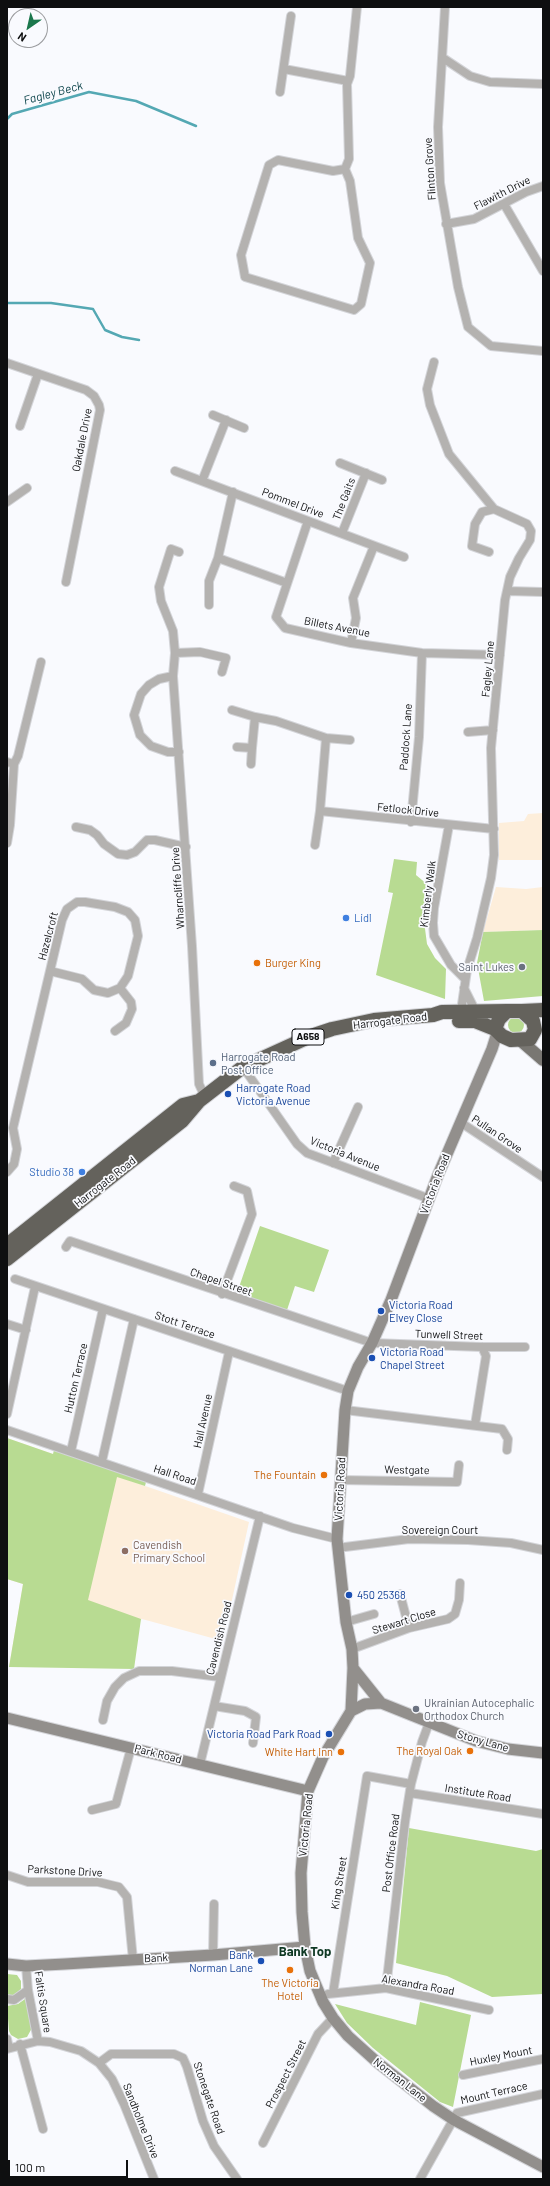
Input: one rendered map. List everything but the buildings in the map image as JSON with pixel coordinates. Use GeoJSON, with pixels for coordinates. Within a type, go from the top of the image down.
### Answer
{"type":"FeatureCollection","features":[{"type":"Feature","properties":{"kind":"highway","name":"Harrogate Road"},"geometry":{"type":"LineString","coordinates":[[7,1259],[182,1120],[202,1099],[243,1067],[287,1046],[332,1029],[374,1020],[433,1015],[444,1021],[467,1015],[507,1011],[543,1010]]}},
{"type":"Feature","properties":{"kind":"highway"},"geometry":{"type":"LineString","coordinates":[[496,1031],[499,1019],[507,1011]]}},
{"type":"Feature","properties":{"kind":"highway"},"geometry":{"type":"LineString","coordinates":[[522,1011],[533,1021],[528,1035]]}},
{"type":"Feature","properties":{"kind":"highway","name":"Harrogate Road"},"geometry":{"type":"LineString","coordinates":[[467,1015],[475,1021],[496,1031],[528,1035]]}},
{"type":"Feature","properties":{"kind":"highway","name":"Harrogate Road"},"geometry":{"type":"LineString","coordinates":[[7,1245],[183,1105],[202,1099]]}},
{"type":"Feature","properties":{"kind":"main road"},"geometry":{"type":"LineString","coordinates":[[528,1035],[540,1057]]}},
{"type":"Feature","properties":{"kind":"street"},"geometry":{"type":"LineString","coordinates":[[345,169],[333,171],[278,160],[269,165],[241,255],[245,276],[354,310],[361,304],[370,263],[358,238],[350,181],[345,169],[349,159],[348,80],[357,7]]}},
{"type":"Feature","properties":{"kind":"street","name":"Flinton Grove"},"geometry":{"type":"LineString","coordinates":[[445,7],[438,127],[440,183],[446,224],[468,326],[491,346],[543,351]]}},
{"type":"Feature","properties":{"kind":"street"},"geometry":{"type":"LineString","coordinates":[[280,92],[291,16]]}},
{"type":"Feature","properties":{"kind":"street"},"geometry":{"type":"LineString","coordinates":[[443,58],[470,76],[490,82],[543,84]]}},
{"type":"Feature","properties":{"kind":"street"},"geometry":{"type":"LineString","coordinates":[[284,69],[348,80]]}},
{"type":"Feature","properties":{"kind":"street","name":"Flawith Drive"},"geometry":{"type":"LineString","coordinates":[[446,224],[474,219],[526,192],[543,186]]}},
{"type":"Feature","properties":{"kind":"street"},"geometry":{"type":"LineString","coordinates":[[504,204],[543,271]]}},
{"type":"Feature","properties":{"kind":"street","name":"Fagley Lane"},"geometry":{"type":"LineString","coordinates":[[434,362],[427,389],[437,426],[449,454],[494,509],[527,524],[531,531],[530,540],[518,558],[507,591],[491,748],[494,829],[491,878],[464,988],[467,1015]]}},
{"type":"Feature","properties":{"kind":"street","name":"Oakdale Drive"},"geometry":{"type":"LineString","coordinates":[[7,363],[86,390],[94,396],[100,410],[66,582]]}},
{"type":"Feature","properties":{"kind":"street"},"geometry":{"type":"LineString","coordinates":[[20,426],[38,374]]}},
{"type":"Feature","properties":{"kind":"street"},"geometry":{"type":"LineString","coordinates":[[213,415],[244,428]]}},
{"type":"Feature","properties":{"kind":"street"},"geometry":{"type":"LineString","coordinates":[[202,481],[226,420]]}},
{"type":"Feature","properties":{"kind":"street"},"geometry":{"type":"LineString","coordinates":[[340,463],[382,480]]}},
{"type":"Feature","properties":{"kind":"street","name":"Pommel Drive"},"geometry":{"type":"LineString","coordinates":[[175,471],[404,556]]}},
{"type":"Feature","properties":{"kind":"street","name":"The Gaits"},"geometry":{"type":"LineString","coordinates":[[342,534],[366,473]]}},
{"type":"Feature","properties":{"kind":"street"},"geometry":{"type":"LineString","coordinates":[[7,502],[27,488]]}},
{"type":"Feature","properties":{"kind":"street"},"geometry":{"type":"LineString","coordinates":[[209,604],[209,581],[218,558],[233,492]]}},
{"type":"Feature","properties":{"kind":"street"},"geometry":{"type":"LineString","coordinates":[[489,552],[472,546],[475,524],[482,512],[494,509]]}},
{"type":"Feature","properties":{"kind":"street","name":"Billets Avenue"},"geometry":{"type":"LineString","coordinates":[[308,521],[286,583],[276,617],[285,628],[351,643],[422,653],[500,655]]}},
{"type":"Feature","properties":{"kind":"street"},"geometry":{"type":"LineString","coordinates":[[351,643],[356,618],[353,598],[374,546]]}},
{"type":"Feature","properties":{"kind":"street","name":"Wharncliffe Drive"},"geometry":{"type":"LineString","coordinates":[[179,552],[170,550],[159,587],[161,601],[173,631],[175,653],[174,676],[186,847],[199,1084],[202,1099]]}},
{"type":"Feature","properties":{"kind":"street"},"geometry":{"type":"LineString","coordinates":[[218,558],[286,583]]}},
{"type":"Feature","properties":{"kind":"street"},"geometry":{"type":"LineString","coordinates":[[507,591],[543,592]]}},
{"type":"Feature","properties":{"kind":"street"},"geometry":{"type":"LineString","coordinates":[[175,653],[200,652],[226,658],[222,672]]}},
{"type":"Feature","properties":{"kind":"street","name":"Paddock Lane"},"geometry":{"type":"LineString","coordinates":[[411,822],[419,737],[422,653]]}},
{"type":"Feature","properties":{"kind":"street"},"geometry":{"type":"LineString","coordinates":[[7,843],[10,825],[10,763],[18,756],[41,662]]}},
{"type":"Feature","properties":{"kind":"street"},"geometry":{"type":"LineString","coordinates":[[174,676],[159,679],[149,685],[140,694],[134,715],[140,735],[151,746],[168,752],[179,752]]}},
{"type":"Feature","properties":{"kind":"street"},"geometry":{"type":"LineString","coordinates":[[232,710],[255,717],[276,721],[326,738],[350,740]]}},
{"type":"Feature","properties":{"kind":"street"},"geometry":{"type":"LineString","coordinates":[[251,764],[255,717]]}},
{"type":"Feature","properties":{"kind":"street"},"geometry":{"type":"LineString","coordinates":[[468,732],[493,730]]}},
{"type":"Feature","properties":{"kind":"street"},"geometry":{"type":"LineString","coordinates":[[315,845],[320,811],[326,738]]}},
{"type":"Feature","properties":{"kind":"street"},"geometry":{"type":"LineString","coordinates":[[237,746],[252,748]]}},
{"type":"Feature","properties":{"kind":"street","name":"Fetlock Drive"},"geometry":{"type":"LineString","coordinates":[[320,811],[411,822],[494,829]]}},
{"type":"Feature","properties":{"kind":"street","name":"Kimberly Walk"},"geometry":{"type":"LineString","coordinates":[[449,825],[434,908],[433,930],[434,936],[446,958],[466,979]]}},
{"type":"Feature","properties":{"kind":"street"},"geometry":{"type":"LineString","coordinates":[[76,827],[90,830],[97,835],[104,844],[118,854],[127,855],[135,852],[147,840],[155,840],[186,847]]}},
{"type":"Feature","properties":{"kind":"street","name":"Hazelcroft"},"geometry":{"type":"LineString","coordinates":[[7,1172],[14,1164],[17,1149],[13,1128],[62,920],[67,909],[77,902],[85,902],[115,907],[128,912],[135,920],[138,936],[128,976],[120,988],[108,993],[94,990],[82,979],[50,971]]}},
{"type":"Feature","properties":{"kind":"street"},"geometry":{"type":"LineString","coordinates":[[115,1031],[126,1023],[132,1009],[131,1002],[120,988]]}},
{"type":"Feature","properties":{"kind":"street"},"geometry":{"type":"LineString","coordinates":[[464,988],[467,1015]]}},
{"type":"Feature","properties":{"kind":"street","name":"Victoria Road"},"geometry":{"type":"LineString","coordinates":[[304,1947],[301,1873],[308,1791],[323,1757],[351,1711],[353,1668],[352,1649],[346,1622],[337,1544],[345,1410],[348,1391],[358,1367],[372,1343],[401,1274],[460,1122],[492,1049],[496,1031]]}},
{"type":"Feature","properties":{"kind":"street"},"geometry":{"type":"LineString","coordinates":[[492,1049],[528,1035]]}},
{"type":"Feature","properties":{"kind":"street","name":"Victoria Avenue"},"geometry":{"type":"LineString","coordinates":[[243,1067],[297,1144],[307,1153],[430,1199]]}},
{"type":"Feature","properties":{"kind":"street"},"geometry":{"type":"LineString","coordinates":[[333,1163],[358,1107]]}},
{"type":"Feature","properties":{"kind":"street","name":"Pullan Grove"},"geometry":{"type":"LineString","coordinates":[[460,1122],[543,1177]]}},
{"type":"Feature","properties":{"kind":"street"},"geometry":{"type":"LineString","coordinates":[[222,1294],[252,1214],[247,1191],[234,1186]]}},
{"type":"Feature","properties":{"kind":"street","name":"Chapel Street"},"geometry":{"type":"LineString","coordinates":[[66,1247],[70,1241],[222,1294],[372,1343]]}},
{"type":"Feature","properties":{"kind":"street","name":"Stott Terrace"},"geometry":{"type":"LineString","coordinates":[[14,1279],[348,1391]]}},
{"type":"Feature","properties":{"kind":"street"},"geometry":{"type":"LineString","coordinates":[[7,1414],[35,1287]]}},
{"type":"Feature","properties":{"kind":"street","name":"Hutton Terrace"},"geometry":{"type":"LineString","coordinates":[[71,1451],[103,1309]]}},
{"type":"Feature","properties":{"kind":"street"},"geometry":{"type":"LineString","coordinates":[[102,1461],[134,1320]]}},
{"type":"Feature","properties":{"kind":"street"},"geometry":{"type":"LineString","coordinates":[[7,1324],[26,1330]]}},
{"type":"Feature","properties":{"kind":"street","name":"Tunwell Street"},"geometry":{"type":"LineString","coordinates":[[372,1343],[525,1347]]}},
{"type":"Feature","properties":{"kind":"street"},"geometry":{"type":"LineString","coordinates":[[475,1425],[486,1356],[482,1347]]}},
{"type":"Feature","properties":{"kind":"street","name":"Hall Avenue"},"geometry":{"type":"LineString","coordinates":[[198,1494],[229,1352]]}},
{"type":"Feature","properties":{"kind":"street"},"geometry":{"type":"LineString","coordinates":[[345,1410],[502,1429],[508,1439],[507,1450]]}},
{"type":"Feature","properties":{"kind":"street","name":"Hall Road"},"geometry":{"type":"LineString","coordinates":[[7,1430],[198,1494],[319,1536],[337,1544]]}},
{"type":"Feature","properties":{"kind":"street","name":"Westgate"},"geometry":{"type":"LineString","coordinates":[[340,1480],[456,1482],[459,1465]]}},
{"type":"Feature","properties":{"kind":"street","name":"Cavendish Road"},"geometry":{"type":"LineString","coordinates":[[200,1764],[260,1516]]}},
{"type":"Feature","properties":{"kind":"street","name":"Sovereign Court"},"geometry":{"type":"LineString","coordinates":[[337,1544],[409,1539],[475,1540],[511,1544],[543,1550]]}},
{"type":"Feature","properties":{"kind":"street","name":"Stewart Close"},"geometry":{"type":"LineString","coordinates":[[352,1649],[409,1628],[448,1619],[455,1614],[459,1600],[460,1583]]}},
{"type":"Feature","properties":{"kind":"street"},"geometry":{"type":"LineString","coordinates":[[400,1594],[409,1628]]}},
{"type":"Feature","properties":{"kind":"street"},"geometry":{"type":"LineString","coordinates":[[346,1622],[374,1614]]}},
{"type":"Feature","properties":{"kind":"street","name":"Stony Lane"},"geometry":{"type":"LineString","coordinates":[[353,1668],[381,1703],[476,1740],[508,1749],[543,1753]]}},
{"type":"Feature","properties":{"kind":"street"},"geometry":{"type":"LineString","coordinates":[[103,1720],[107,1701],[115,1687],[124,1678],[139,1671],[172,1671],[220,1678]]}},
{"type":"Feature","properties":{"kind":"street"},"geometry":{"type":"LineString","coordinates":[[351,1711],[365,1704],[381,1703]]}},
{"type":"Feature","properties":{"kind":"street"},"geometry":{"type":"LineString","coordinates":[[214,1706],[244,1711],[256,1717],[253,1743]]}},
{"type":"Feature","properties":{"kind":"street","name":"Park Road"},"geometry":{"type":"LineString","coordinates":[[7,1718],[308,1791]]}},
{"type":"Feature","properties":{"kind":"street","name":"Post Office Road"},"geometry":{"type":"LineString","coordinates":[[386,1988],[410,1793],[422,1742],[430,1723]]}},
{"type":"Feature","properties":{"kind":"street"},"geometry":{"type":"LineString","coordinates":[[92,1810],[116,1804],[131,1748]]}},
{"type":"Feature","properties":{"kind":"street","name":"King Street"},"geometry":{"type":"LineString","coordinates":[[333,1993],[367,1776],[412,1784]]}},
{"type":"Feature","properties":{"kind":"street","name":"Institute Road"},"geometry":{"type":"LineString","coordinates":[[410,1793],[543,1814]]}},
{"type":"Feature","properties":{"kind":"street","name":"Parkstone Drive"},"geometry":{"type":"LineString","coordinates":[[7,1875],[28,1882],[98,1882],[119,1887],[127,1897],[133,1960]]}},
{"type":"Feature","properties":{"kind":"street"},"geometry":{"type":"LineString","coordinates":[[213,1955],[214,1904]]}},
{"type":"Feature","properties":{"kind":"street","name":"Bank"},"geometry":{"type":"LineString","coordinates":[[7,1964],[26,1966],[133,1960],[304,1947]]}},
{"type":"Feature","properties":{"kind":"street","name":"Norman Lane"},"geometry":{"type":"LineString","coordinates":[[304,1947],[310,1971],[320,1995],[333,2018],[348,2036],[378,2063],[454,2120],[543,2167]]}},
{"type":"Feature","properties":{"kind":"street","name":"Faltis Square"},"geometry":{"type":"LineString","coordinates":[[26,1966],[28,1990],[38,2041]]}},
{"type":"Feature","properties":{"kind":"street","name":"Alexandra Road"},"geometry":{"type":"LineString","coordinates":[[320,1995],[386,1988],[489,2010]]}},
{"type":"Feature","properties":{"kind":"street"},"geometry":{"type":"LineString","coordinates":[[7,1999],[14,2000],[28,1990]]}},
{"type":"Feature","properties":{"kind":"street","name":"Prospect Street"},"geometry":{"type":"LineString","coordinates":[[263,2143],[318,2034],[333,2018]]}},
{"type":"Feature","properties":{"kind":"street"},"geometry":{"type":"LineString","coordinates":[[7,2039],[8,2048]]}},
{"type":"Feature","properties":{"kind":"street","name":"Sandholme Drive"},"geometry":{"type":"LineString","coordinates":[[8,2048],[38,2041],[62,2044],[81,2051],[99,2063],[112,2079],[124,2104],[154,2179]]}},
{"type":"Feature","properties":{"kind":"street"},"geometry":{"type":"LineString","coordinates":[[20,2044],[44,2129]]}},
{"type":"Feature","properties":{"kind":"street","name":"Stonegate Road"},"geometry":{"type":"LineString","coordinates":[[99,2063],[111,2054],[174,2054],[183,2058],[203,2121],[214,2146],[237,2179]]}},
{"type":"Feature","properties":{"kind":"street","name":"Huxley Mount"},"geometry":{"type":"LineString","coordinates":[[463,2075],[543,2059]]}},
{"type":"Feature","properties":{"kind":"street","name":"Mount Terrace"},"geometry":{"type":"LineString","coordinates":[[454,2120],[457,2113],[543,2094]]}},
{"type":"Feature","properties":{"kind":"street"},"geometry":{"type":"LineString","coordinates":[[420,2179],[454,2120]]}},
{"type":"Feature","properties":{"kind":"shaded area"},"geometry":{"type":"Polygon","coordinates":[[[543,813],[543,887],[542,860],[499,860],[499,823],[524,821],[528,814],[543,813]]]}},
{"type":"Feature","properties":{"kind":"shaded area"},"geometry":{"type":"Polygon","coordinates":[[[496,887],[526,889],[543,887],[543,930],[483,932],[496,887]]]}},
{"type":"Feature","properties":{"kind":"shaded area","name":"Cavendish Primary School"},"geometry":{"type":"Polygon","coordinates":[[[7,1438],[249,1522],[223,1641],[142,1619],[9,1667],[23,1584],[7,1579],[7,1438]]]}},
{"type":"Feature","properties":{"kind":"green space"},"geometry":{"type":"Polygon","coordinates":[[[394,859],[417,862],[416,875],[428,885],[425,897],[429,900],[424,921],[427,944],[435,958],[446,969],[445,999],[376,975],[393,893],[388,892],[394,859]]]}},
{"type":"Feature","properties":{"kind":"green space"},"geometry":{"type":"Polygon","coordinates":[[[543,930],[543,996],[484,1001],[477,963],[483,932],[543,930]]]}},
{"type":"Feature","properties":{"kind":"green space"},"geometry":{"type":"Polygon","coordinates":[[[516,1017],[523,1022],[524,1025],[519,1032],[516,1033],[509,1028],[508,1025],[513,1018],[516,1017]]]}},
{"type":"Feature","properties":{"kind":"green space"},"geometry":{"type":"Polygon","coordinates":[[[260,1226],[329,1250],[314,1292],[295,1286],[287,1310],[237,1293],[260,1226]]]}},
{"type":"Feature","properties":{"kind":"green space"},"geometry":{"type":"Polygon","coordinates":[[[7,1438],[53,1454],[54,1450],[146,1482],[145,1486],[117,1477],[88,1600],[141,1619],[134,1669],[9,1667],[23,1584],[7,1579],[7,1438]]]}},
{"type":"Feature","properties":{"kind":"green space"},"geometry":{"type":"Polygon","coordinates":[[[409,1828],[536,1851],[543,1849],[543,1994],[492,1997],[447,1976],[396,1963],[409,1828]]]}},
{"type":"Feature","properties":{"kind":"green space"},"geometry":{"type":"Polygon","coordinates":[[[7,1974],[17,1975],[21,1981],[21,1989],[13,1996],[7,1996],[7,1974]]]}},
{"type":"Feature","properties":{"kind":"green space"},"geometry":{"type":"Polygon","coordinates":[[[25,1999],[32,2028],[27,2037],[18,2039],[11,2035],[9,2031],[7,2006],[18,2004],[25,1999]]]}},
{"type":"Feature","properties":{"kind":"green space"},"geometry":{"type":"Polygon","coordinates":[[[420,2002],[471,2015],[453,2107],[440,2102],[373,2048],[347,2023],[335,2004],[416,2025],[420,2002]]]}},
{"type":"Feature","properties":{"kind":"waterway","name":"Fagley Beck"},"geometry":{"type":"LineString","coordinates":[[7,119],[12,114],[89,92],[136,101],[196,126]]}},
{"type":"Feature","properties":{"kind":"waterway","name":"Fagley Beck"},"geometry":{"type":"LineString","coordinates":[[7,303],[51,303],[93,309],[105,330],[122,337],[139,340]]}},
{"type":"Feature","properties":{"kind":"place","name":"Lidl"},"geometry":{"type":"Point","coordinates":[346,918]}},
{"type":"Feature","properties":{"kind":"place","name":"Burger King"},"geometry":{"type":"Point","coordinates":[257,963]}},
{"type":"Feature","properties":{"kind":"place","name":"Saint Lukes"},"geometry":{"type":"Point","coordinates":[522,967]}},
{"type":"Feature","properties":{"kind":"place","name":"Harrogate Road Post Office"},"geometry":{"type":"Point","coordinates":[213,1063]}},
{"type":"Feature","properties":{"kind":"place","name":"Harrogate Road Victoria Avenue"},"geometry":{"type":"Point","coordinates":[228,1094]}},
{"type":"Feature","properties":{"kind":"place","name":"Studio 38"},"geometry":{"type":"Point","coordinates":[82,1172]}},
{"type":"Feature","properties":{"kind":"place","name":"Victoria Road Elvey Close"},"geometry":{"type":"Point","coordinates":[381,1311]}},
{"type":"Feature","properties":{"kind":"place","name":"Victoria Road Chapel Street"},"geometry":{"type":"Point","coordinates":[372,1358]}},
{"type":"Feature","properties":{"kind":"place","name":"The Fountain"},"geometry":{"type":"Point","coordinates":[324,1475]}},
{"type":"Feature","properties":{"kind":"place","name":"Cavendish Primary School"},"geometry":{"type":"Point","coordinates":[125,1551]}},
{"type":"Feature","properties":{"kind":"place","name":"450 25368"},"geometry":{"type":"Point","coordinates":[349,1595]}},
{"type":"Feature","properties":{"kind":"place","name":"Ukrainian Autocephalic Orthodox Church"},"geometry":{"type":"Point","coordinates":[416,1709]}},
{"type":"Feature","properties":{"kind":"place","name":"Victoria Road Park Road"},"geometry":{"type":"Point","coordinates":[329,1734]}},
{"type":"Feature","properties":{"kind":"place","name":"The Royal Oak"},"geometry":{"type":"Point","coordinates":[470,1751]}},
{"type":"Feature","properties":{"kind":"place","name":"White Hart Inn"},"geometry":{"type":"Point","coordinates":[341,1752]}},
{"type":"Feature","properties":{"kind":"place","name":"Bank Norman Lane"},"geometry":{"type":"Point","coordinates":[261,1961]}},
{"type":"Feature","properties":{"kind":"place","name":"The Victoria Hotel"},"geometry":{"type":"Point","coordinates":[290,1970]}},
{"type":"Feature","properties":{"kind":"district","name":"Bank Top"},"geometry":{"type":"Point","coordinates":[305,1952]}}]}
